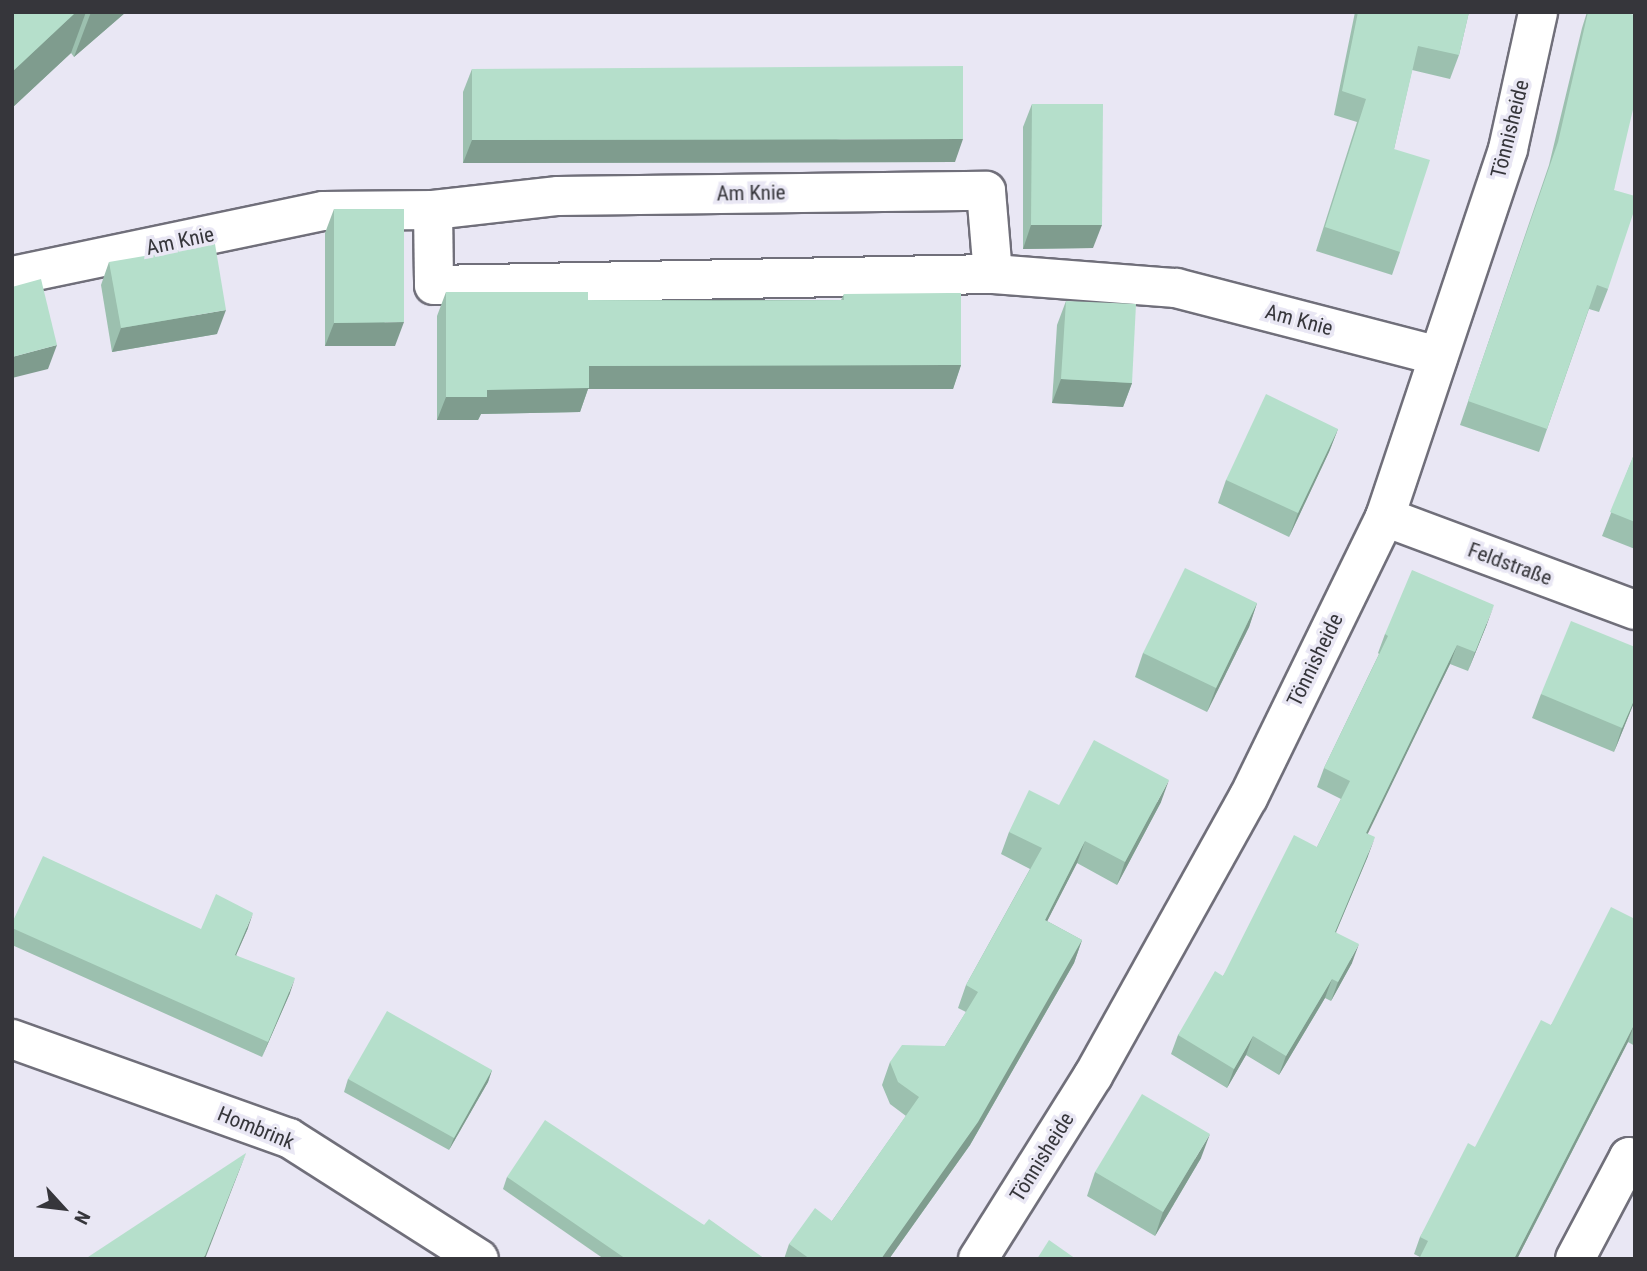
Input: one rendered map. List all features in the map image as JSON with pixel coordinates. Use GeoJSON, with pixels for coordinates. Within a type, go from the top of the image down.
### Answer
{"type":"FeatureCollection","features":[{"type":"Feature","properties":{"kind":"street","name":"Tönnisheide"},"geometry":{"type":"LineString","coordinates":[[978,1259],[1093,1076],[1248,798],[1385,517],[1508,149],[1538,12]]}},
{"type":"Feature","properties":{"kind":"street","name":"Am Knie"},"geometry":{"type":"LineString","coordinates":[[12,276],[323,211],[433,210],[558,196],[986,191],[993,274]]}},
{"type":"Feature","properties":{"kind":"street","name":"Am Knie"},"geometry":{"type":"LineString","coordinates":[[433,210],[434,285],[993,274],[1176,288],[1438,356]]}},
{"type":"Feature","properties":{"kind":"street","name":"Feldstraße"},"geometry":{"type":"LineString","coordinates":[[1385,517],[1635,610]]}},
{"type":"Feature","properties":{"kind":"street","name":"Hombrink"},"geometry":{"type":"LineString","coordinates":[[12,1039],[289,1139],[479,1259]]}},
{"type":"Feature","properties":{"kind":"street"},"geometry":{"type":"LineString","coordinates":[[1575,1259],[1629,1157],[1635,1160]]}},
{"type":"Feature","properties":{"kind":"building"},"geometry":{"type":"Polygon","coordinates":[[[12,12],[76,12],[12,72],[12,12]]]}},
{"type":"Feature","properties":{"kind":"building"},"geometry":{"type":"Polygon","coordinates":[[[1358,12],[1469,12],[1459,55],[1418,46],[1394,149],[1430,160],[1400,252],[1325,227],[1366,99],[1342,91],[1358,12]]]}},
{"type":"Feature","properties":{"kind":"building"},"geometry":{"type":"Polygon","coordinates":[[[1588,12],[1622,12],[1635,15],[1635,101],[1614,190],[1635,196],[1635,208],[1608,289],[1597,285],[1547,429],[1468,401],[1558,142],[1588,12]]]}},
{"type":"Feature","properties":{"kind":"building"},"geometry":{"type":"Polygon","coordinates":[[[963,66],[963,139],[472,140],[472,69],[963,66]]]}},
{"type":"Feature","properties":{"kind":"building"},"geometry":{"type":"Polygon","coordinates":[[[1032,104],[1103,104],[1102,225],[1031,225],[1032,104]]]}},
{"type":"Feature","properties":{"kind":"building"},"geometry":{"type":"Polygon","coordinates":[[[334,209],[404,209],[404,322],[334,323],[334,209]]]}},
{"type":"Feature","properties":{"kind":"building"},"geometry":{"type":"Polygon","coordinates":[[[215,244],[226,310],[121,328],[109,262],[215,244]]]}},
{"type":"Feature","properties":{"kind":"building"},"geometry":{"type":"Polygon","coordinates":[[[41,279],[57,345],[12,357],[12,287],[41,279]]]}},
{"type":"Feature","properties":{"kind":"building"},"geometry":{"type":"Polygon","coordinates":[[[446,292],[588,292],[588,300],[716,301],[844,300],[844,294],[961,293],[961,365],[589,366],[589,388],[487,390],[487,397],[446,397],[446,292]]]}},
{"type":"Feature","properties":{"kind":"building"},"geometry":{"type":"Polygon","coordinates":[[[1066,301],[1136,304],[1132,383],[1061,379],[1066,301]]]}},
{"type":"Feature","properties":{"kind":"building"},"geometry":{"type":"Polygon","coordinates":[[[1266,394],[1338,429],[1298,513],[1226,480],[1266,394]]]}},
{"type":"Feature","properties":{"kind":"building"},"geometry":{"type":"Polygon","coordinates":[[[1635,452],[1635,522],[1610,512],[1635,452]]]}},
{"type":"Feature","properties":{"kind":"building"},"geometry":{"type":"Polygon","coordinates":[[[1185,568],[1257,603],[1216,688],[1143,653],[1185,568]]]}},
{"type":"Feature","properties":{"kind":"building"},"geometry":{"type":"Polygon","coordinates":[[[1412,570],[1494,605],[1475,652],[1457,645],[1366,833],[1375,837],[1335,932],[1359,944],[1338,982],[1332,979],[1286,1056],[1253,1036],[1234,1069],[1178,1035],[1215,971],[1223,976],[1294,835],[1317,847],[1350,781],[1324,768],[1388,636],[1385,634],[1412,570]]]}},
{"type":"Feature","properties":{"kind":"building"},"geometry":{"type":"Polygon","coordinates":[[[1571,621],[1635,647],[1635,698],[1622,728],[1541,694],[1571,621]]]}},
{"type":"Feature","properties":{"kind":"building"},"geometry":{"type":"Polygon","coordinates":[[[1094,740],[1169,780],[1125,862],[1085,841],[1045,920],[1082,940],[978,1122],[881,1259],[810,1259],[789,1244],[815,1208],[832,1221],[919,1097],[898,1082],[890,1062],[902,1045],[945,1046],[978,992],[966,985],[1042,848],[1009,832],[1029,790],[1059,805],[1094,740]]]}},
{"type":"Feature","properties":{"kind":"building"},"geometry":{"type":"Polygon","coordinates":[[[43,856],[201,929],[216,894],[253,913],[235,955],[295,978],[268,1042],[12,928],[43,856]]]}},
{"type":"Feature","properties":{"kind":"building"},"geometry":{"type":"Polygon","coordinates":[[[1611,907],[1635,919],[1635,1026],[1514,1259],[1419,1259],[1428,1241],[1420,1237],[1468,1143],[1475,1147],[1541,1020],[1551,1025],[1611,907]]]}},
{"type":"Feature","properties":{"kind":"building"},"geometry":{"type":"Polygon","coordinates":[[[387,1011],[492,1070],[454,1138],[348,1079],[387,1011]]]}},
{"type":"Feature","properties":{"kind":"building"},"geometry":{"type":"Polygon","coordinates":[[[1142,1094],[1210,1134],[1163,1212],[1095,1172],[1142,1094]]]}},
{"type":"Feature","properties":{"kind":"building"},"geometry":{"type":"Polygon","coordinates":[[[545,1120],[704,1225],[709,1219],[765,1259],[626,1259],[507,1177],[545,1120]]]}},
{"type":"Feature","properties":{"kind":"building"},"geometry":{"type":"Polygon","coordinates":[[[246,1153],[205,1256],[201,1259],[85,1259],[246,1153]]]}},
{"type":"Feature","properties":{"kind":"building"},"geometry":{"type":"Polygon","coordinates":[[[1049,1240],[1076,1259],[1037,1259],[1049,1240]]]}}]}
